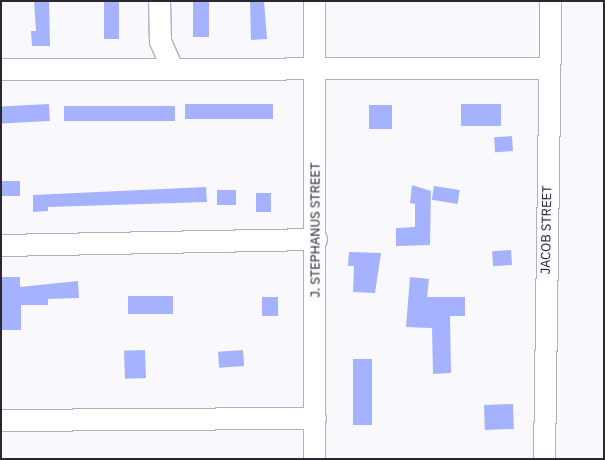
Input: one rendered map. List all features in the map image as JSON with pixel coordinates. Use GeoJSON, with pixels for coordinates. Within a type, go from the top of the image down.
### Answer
{"type":"FeatureCollection","features":[{"type":"Feature","properties":{"kind":"street"},"geometry":{"type":"LineString","coordinates":[[159,1],[160,41],[172,68]]}},
{"type":"Feature","properties":{"kind":"street","name":"J. STEPHANUS STREET"},"geometry":{"type":"LineString","coordinates":[[314,1],[317,71],[314,459]]}},
{"type":"Feature","properties":{"kind":"street","name":"JACOB STREET"},"geometry":{"type":"LineString","coordinates":[[544,459],[550,1]]}},
{"type":"Feature","properties":{"kind":"street"},"geometry":{"type":"LineString","coordinates":[[1,69],[172,68],[317,71],[549,68]]}},
{"type":"Feature","properties":{"kind":"street"},"geometry":{"type":"LineString","coordinates":[[1,245],[316,239]]}},
{"type":"Feature","properties":{"kind":"street"},"geometry":{"type":"LineString","coordinates":[[1,420],[315,418]]}},
{"type":"Feature","properties":{"kind":"building"},"geometry":{"type":"Polygon","coordinates":[[[34,1],[49,1],[50,46],[32,46],[31,31],[36,31],[34,1]]]}},
{"type":"Feature","properties":{"kind":"building"},"geometry":{"type":"Polygon","coordinates":[[[104,1],[119,1],[119,39],[104,39],[104,1]]]}},
{"type":"Feature","properties":{"kind":"building"},"geometry":{"type":"Polygon","coordinates":[[[193,1],[209,1],[209,37],[193,37],[193,1]]]}},
{"type":"Feature","properties":{"kind":"building"},"geometry":{"type":"Polygon","coordinates":[[[250,1],[264,1],[267,39],[251,40],[250,1]]]}},
{"type":"Feature","properties":{"kind":"building"},"geometry":{"type":"Polygon","coordinates":[[[49,104],[50,121],[2,123],[1,107],[49,104]]]}},
{"type":"Feature","properties":{"kind":"building"},"geometry":{"type":"Polygon","coordinates":[[[185,104],[273,104],[273,119],[185,119],[185,104]]]}},
{"type":"Feature","properties":{"kind":"building"},"geometry":{"type":"Polygon","coordinates":[[[461,104],[501,104],[501,126],[461,126],[461,104]]]}},
{"type":"Feature","properties":{"kind":"building"},"geometry":{"type":"Polygon","coordinates":[[[369,105],[392,105],[392,129],[369,129],[369,105]]]}},
{"type":"Feature","properties":{"kind":"building"},"geometry":{"type":"Polygon","coordinates":[[[64,106],[175,106],[175,121],[64,121],[64,106]]]}},
{"type":"Feature","properties":{"kind":"building"},"geometry":{"type":"Polygon","coordinates":[[[512,136],[513,151],[495,152],[494,137],[512,136]]]}},
{"type":"Feature","properties":{"kind":"building"},"geometry":{"type":"Polygon","coordinates":[[[1,181],[20,181],[20,196],[1,196],[1,181]]]}},
{"type":"Feature","properties":{"kind":"building"},"geometry":{"type":"Polygon","coordinates":[[[412,185],[431,191],[430,245],[396,246],[396,228],[415,227],[415,204],[410,203],[412,185]]]}},
{"type":"Feature","properties":{"kind":"building"},"geometry":{"type":"Polygon","coordinates":[[[434,186],[460,190],[457,204],[432,200],[434,186]]]}},
{"type":"Feature","properties":{"kind":"building"},"geometry":{"type":"Polygon","coordinates":[[[206,187],[207,202],[48,207],[48,211],[33,212],[33,195],[206,187]]]}},
{"type":"Feature","properties":{"kind":"building"},"geometry":{"type":"Polygon","coordinates":[[[217,190],[236,190],[236,205],[217,205],[217,190]]]}},
{"type":"Feature","properties":{"kind":"building"},"geometry":{"type":"Polygon","coordinates":[[[256,193],[271,193],[271,212],[256,212],[256,193]]]}},
{"type":"Feature","properties":{"kind":"building"},"geometry":{"type":"Polygon","coordinates":[[[511,250],[512,265],[493,266],[492,251],[511,250]]]}},
{"type":"Feature","properties":{"kind":"building"},"geometry":{"type":"Polygon","coordinates":[[[349,252],[381,253],[375,293],[353,292],[354,266],[348,266],[349,252]]]}},
{"type":"Feature","properties":{"kind":"building"},"geometry":{"type":"Polygon","coordinates":[[[1,277],[20,277],[20,287],[78,281],[79,298],[48,299],[48,305],[21,305],[21,330],[1,330],[1,277]]]}},
{"type":"Feature","properties":{"kind":"building"},"geometry":{"type":"Polygon","coordinates":[[[410,277],[429,279],[427,297],[465,297],[465,316],[450,316],[451,373],[433,374],[432,328],[406,327],[410,277]]]}},
{"type":"Feature","properties":{"kind":"building"},"geometry":{"type":"Polygon","coordinates":[[[128,296],[173,296],[173,314],[128,314],[128,296]]]}},
{"type":"Feature","properties":{"kind":"building"},"geometry":{"type":"Polygon","coordinates":[[[262,297],[278,297],[278,316],[262,316],[262,297]]]}},
{"type":"Feature","properties":{"kind":"building"},"geometry":{"type":"Polygon","coordinates":[[[145,350],[146,378],[125,379],[124,351],[145,350]]]}},
{"type":"Feature","properties":{"kind":"building"},"geometry":{"type":"Polygon","coordinates":[[[243,350],[244,366],[219,368],[218,352],[243,350]]]}},
{"type":"Feature","properties":{"kind":"building"},"geometry":{"type":"Polygon","coordinates":[[[353,359],[372,359],[372,425],[353,425],[353,359]]]}},
{"type":"Feature","properties":{"kind":"building"},"geometry":{"type":"Polygon","coordinates":[[[513,404],[514,429],[485,430],[484,405],[513,404]]]}}]}
